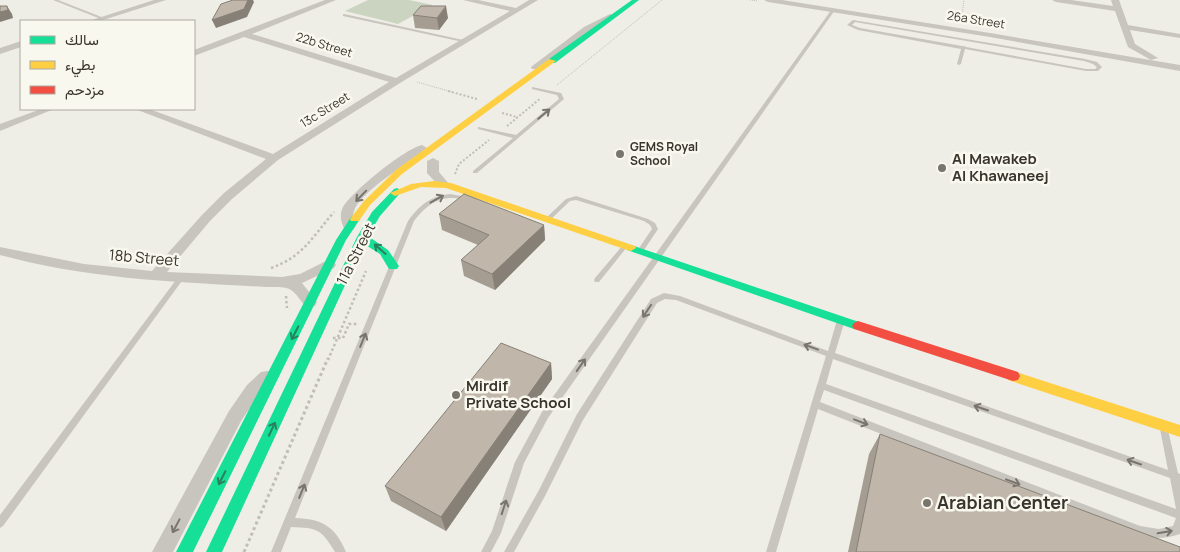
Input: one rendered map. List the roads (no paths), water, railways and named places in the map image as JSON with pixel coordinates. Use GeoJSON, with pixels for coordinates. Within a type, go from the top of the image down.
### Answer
{"type":"FeatureCollection","features":[{"type":"Feature","properties":{"kind":"street"},"geometry":{"type":"LineString","coordinates":[[96,20],[162,0]]}},
{"type":"Feature","properties":{"kind":"street"},"geometry":{"type":"LineString","coordinates":[[195,53],[332,0]]}},
{"type":"Feature","properties":{"kind":"street"},"geometry":{"type":"LineString","coordinates":[[467,0],[516,10]]}},
{"type":"Feature","properties":{"kind":"street","name":"13c Street"},"geometry":{"type":"LineString","coordinates":[[156,276],[217,207],[274,158],[397,80],[534,0]]}},
{"type":"Feature","properties":{"kind":"street","name":"11a Street"},"geometry":{"type":"LineString","coordinates":[[184,552],[349,227],[367,203],[400,172],[495,106],[636,0]]}},
{"type":"Feature","properties":{"kind":"street","name":"11a Street"},"geometry":{"type":"LineString","coordinates":[[214,552],[362,237],[376,214],[395,194],[433,161],[480,128],[495,106],[534,88],[647,0]]}},
{"type":"Feature","properties":{"kind":"street","name":"26a Street"},"geometry":{"type":"LineString","coordinates":[[768,0],[960,26],[1180,62]]}},
{"type":"Feature","properties":{"kind":"street","name":"26a Street"},"geometry":{"type":"LineString","coordinates":[[798,0],[908,27],[1180,68]]}},
{"type":"Feature","properties":{"kind":"street"},"geometry":{"type":"LineString","coordinates":[[825,0],[835,8]]}},
{"type":"Feature","properties":{"kind":"street"},"geometry":{"type":"LineString","coordinates":[[1056,0],[1118,9]]}},
{"type":"Feature","properties":{"kind":"street"},"geometry":{"type":"LineString","coordinates":[[1115,0],[1130,45],[1154,58]]}},
{"type":"Feature","properties":{"kind":"street"},"geometry":{"type":"LineString","coordinates":[[1124,27],[1180,36]]}},
{"type":"Feature","properties":{"kind":"street","name":"22b Street"},"geometry":{"type":"LineString","coordinates":[[244,34],[397,80]]}},
{"type":"Feature","properties":{"kind":"street"},"geometry":{"type":"LineString","coordinates":[[0,51],[20,44]]}},
{"type":"Feature","properties":{"kind":"street"},"geometry":{"type":"LineString","coordinates":[[1113,51],[1130,45]]}},
{"type":"Feature","properties":{"kind":"street"},"geometry":{"type":"LineString","coordinates":[[0,128],[46,110]]}},
{"type":"Feature","properties":{"kind":"street"},"geometry":{"type":"LineString","coordinates":[[143,110],[274,158]]}},
{"type":"Feature","properties":{"kind":"street"},"geometry":{"type":"LineString","coordinates":[[433,161],[433,173],[446,184]]}},
{"type":"Feature","properties":{"kind":"street"},"geometry":{"type":"LineString","coordinates":[[395,194],[422,184],[446,184],[841,320],[1180,431]]}},
{"type":"Feature","properties":{"kind":"street"},"geometry":{"type":"LineString","coordinates":[[362,237],[384,252],[393,266]]}},
{"type":"Feature","properties":{"kind":"street","name":"18b Street"},"geometry":{"type":"LineString","coordinates":[[0,251],[75,268],[181,278],[288,281],[314,274],[329,266]]}},
{"type":"Feature","properties":{"kind":"street"},"geometry":{"type":"LineString","coordinates":[[288,281],[299,288],[310,302]]}},
{"type":"Feature","properties":{"kind":"street","name":"11a Street"},"geometry":{"type":"LineString","coordinates":[[162,552],[235,416],[254,390],[277,368]]}},
{"type":"Feature","properties":{"kind":"lane"},"geometry":{"type":"LineString","coordinates":[[54,0],[102,18]]}},
{"type":"Feature","properties":{"kind":"lane"},"geometry":{"type":"LineString","coordinates":[[486,552],[496,532],[520,462],[536,430],[835,8]]}},
{"type":"Feature","properties":{"kind":"lane"},"geometry":{"type":"LineString","coordinates":[[344,15],[463,41]]}},
{"type":"Feature","properties":{"kind":"lane"},"geometry":{"type":"LineString","coordinates":[[858,21],[908,27],[960,38],[1018,45],[1090,62],[1100,68],[1086,70],[859,29],[851,26],[849,23],[858,21]]}},
{"type":"Feature","properties":{"kind":"lane"},"geometry":{"type":"LineString","coordinates":[[959,64],[962,47],[960,38]]}},
{"type":"Feature","properties":{"kind":"lane"},"geometry":{"type":"LineString","coordinates":[[973,49],[970,45],[974,41]]}},
{"type":"Feature","properties":{"kind":"lane"},"geometry":{"type":"LineString","coordinates":[[475,172],[562,99],[561,95],[534,88]]}},
{"type":"Feature","properties":{"kind":"lane"},"geometry":{"type":"LineString","coordinates":[[480,128],[516,137]]}},
{"type":"Feature","properties":{"kind":"lane"},"geometry":{"type":"LineString","coordinates":[[276,552],[412,221],[420,211],[436,198],[450,195],[482,202],[495,200]]}},
{"type":"Feature","properties":{"kind":"lane"},"geometry":{"type":"LineString","coordinates":[[548,219],[568,200],[576,198],[646,220],[653,224],[655,229],[640,251]]}},
{"type":"Feature","properties":{"kind":"lane"},"geometry":{"type":"LineString","coordinates":[[597,280],[625,246]]}},
{"type":"Feature","properties":{"kind":"lane"},"geometry":{"type":"LineString","coordinates":[[0,523],[181,278]]}},
{"type":"Feature","properties":{"kind":"lane"},"geometry":{"type":"LineString","coordinates":[[509,552],[542,493],[580,417],[642,319],[659,298],[671,296],[831,355],[1178,477]]}},
{"type":"Feature","properties":{"kind":"lane"},"geometry":{"type":"LineString","coordinates":[[771,552],[841,320]]}},
{"type":"Feature","properties":{"kind":"lane"},"geometry":{"type":"LineString","coordinates":[[822,386],[1180,516]]}},
{"type":"Feature","properties":{"kind":"lane"},"geometry":{"type":"LineString","coordinates":[[816,404],[1140,531],[1167,534],[1177,530],[1180,522]]}},
{"type":"Feature","properties":{"kind":"lane"},"geometry":{"type":"LineString","coordinates":[[1163,426],[1178,477],[1180,507]]}},
{"type":"Feature","properties":{"kind":"lane"},"geometry":{"type":"LineString","coordinates":[[289,522],[322,526],[328,532],[340,552]]}},
{"type":"Feature","properties":{"kind":"place","name":"GEMS Royal School"},"geometry":{"type":"Point","coordinates":[620,154]}},
{"type":"Feature","properties":{"kind":"place","name":"Al Mawakeb Al Khawaneej"},"geometry":{"type":"Point","coordinates":[942,168]}},
{"type":"Feature","properties":{"kind":"place","name":"Mirdif Private School"},"geometry":{"type":"Point","coordinates":[456,395]}},
{"type":"Feature","properties":{"kind":"place","name":"Arabian Center"},"geometry":{"type":"Point","coordinates":[927,503]}}]}
